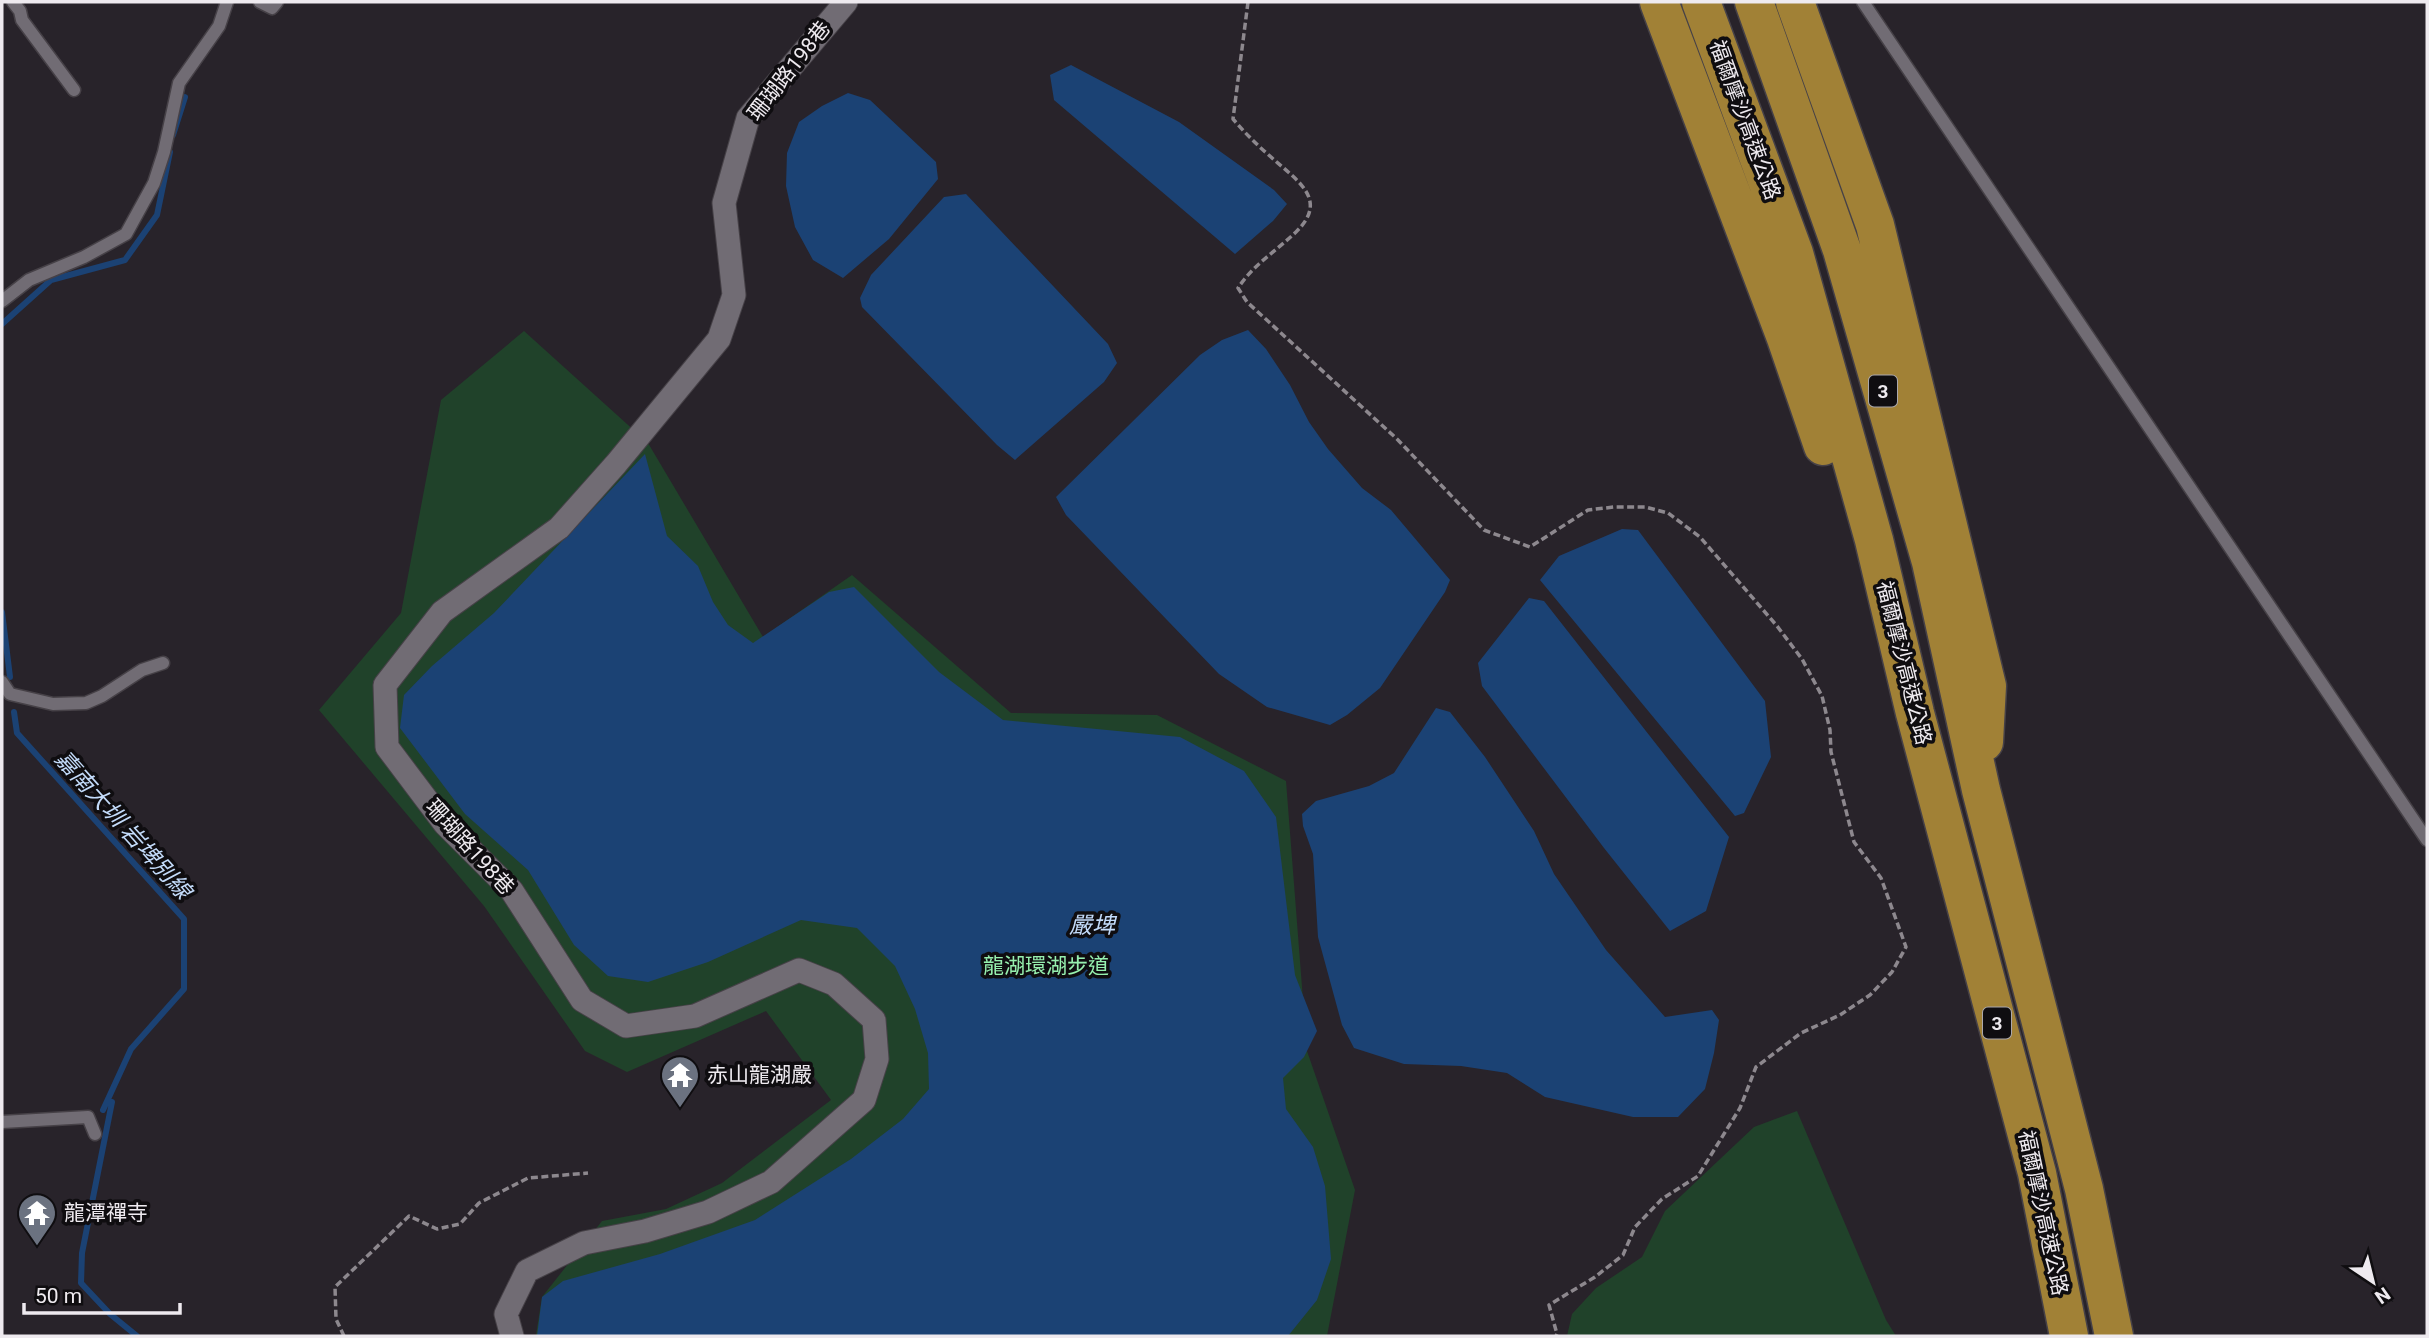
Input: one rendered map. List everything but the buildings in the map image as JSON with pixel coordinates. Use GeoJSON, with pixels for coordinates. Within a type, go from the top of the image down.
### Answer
{"type":"FeatureCollection","features":[{"type":"Feature","properties":{"kind":"highway"},"geometry":{"type":"LineString","coordinates":[[1659,2],[1786,338],[1838,487],[1873,605],[1915,713]]}},
{"type":"Feature","properties":{"kind":"highway","name":"福爾摩沙高速公路"},"geometry":{"type":"LineString","coordinates":[[1701,2],[1794,253],[1874,540],[1915,713],[2037,1173],[2069,1336]]}},
{"type":"Feature","properties":{"kind":"highway","name":"福爾摩沙高速公路"},"geometry":{"type":"LineString","coordinates":[[1754,2],[1850,276],[1931,562],[1981,790],[2084,1189],[2114,1336]]}},
{"type":"Feature","properties":{"kind":"highway"},"geometry":{"type":"LineString","coordinates":[[1795,2],[1875,225],[1987,686],[1981,790]]}},
{"type":"Feature","properties":{"kind":"street","name":"珊瑚路198巷"},"geometry":{"type":"LineString","coordinates":[[512,1336],[506,1314],[527,1270],[584,1244],[645,1231],[708,1212],[771,1182],[864,1100],[877,1059],[874,1020],[834,984],[799,970],[695,1016],[626,1026],[582,1000],[512,891],[445,824],[387,747],[385,685],[442,612],[559,528],[616,464],[719,339],[734,295],[724,203],[748,118],[846,2]]}},
{"type":"Feature","properties":{"kind":"lane"},"geometry":{"type":"LineString","coordinates":[[13,2],[20,10],[22,20],[74,90]]}},
{"type":"Feature","properties":{"kind":"lane"},"geometry":{"type":"LineString","coordinates":[[2,301],[29,279],[84,257],[126,234],[154,183],[164,152],[179,83],[219,26],[227,2]]}},
{"type":"Feature","properties":{"kind":"lane"},"geometry":{"type":"LineString","coordinates":[[260,2],[272,8],[277,2]]}},
{"type":"Feature","properties":{"kind":"lane"},"geometry":{"type":"LineString","coordinates":[[1863,2],[2427,840]]}},
{"type":"Feature","properties":{"kind":"lane"},"geometry":{"type":"LineString","coordinates":[[2,682],[10,694],[54,704],[86,703],[142,670],[163,663]]}},
{"type":"Feature","properties":{"kind":"lane"},"geometry":{"type":"LineString","coordinates":[[2,1122],[88,1117],[95,1134]]}},
{"type":"Feature","properties":{"kind":"path"},"geometry":{"type":"LineString","coordinates":[[1248,2],[1233,119],[1262,150],[1305,186],[1311,204],[1307,221],[1249,272],[1238,288],[1247,302],[1397,439],[1484,530],[1530,547],[1588,510],[1645,508],[1668,513],[1700,537],[1777,626],[1802,659],[1822,696],[1830,730],[1831,752],[1854,842],[1881,878],[1906,947],[1892,972],[1870,995],[1840,1015],[1801,1033],[1756,1067],[1740,1108],[1699,1176],[1662,1199],[1635,1227],[1623,1255],[1595,1277],[1549,1305],[1556,1336]]}},
{"type":"Feature","properties":{"kind":"path"},"geometry":{"type":"LineString","coordinates":[[344,1336],[336,1319],[335,1287],[409,1216],[437,1228],[460,1224],[479,1203],[528,1178],[588,1173]]}},
{"type":"Feature","properties":{"kind":"green space","name":"嚴埤"},"geometry":{"type":"Polygon","coordinates":[[[524,331],[648,443],[763,637],[852,575],[1011,713],[1157,715],[1286,781],[1307,1051],[1355,1190],[1327,1336],[536,1335],[542,1297],[602,1221],[666,1209],[722,1183],[831,1100],[766,1011],[627,1072],[585,1051],[484,906],[319,710],[401,613],[441,400],[524,331]]]}},
{"type":"Feature","properties":{"kind":"green space"},"geometry":{"type":"Polygon","coordinates":[[[1797,1111],[1886,1320],[1896,1336],[1567,1336],[1572,1314],[1596,1288],[1642,1257],[1665,1211],[1754,1127],[1797,1111]]]}},
{"type":"Feature","properties":{"kind":"water"},"geometry":{"type":"Polygon","coordinates":[[[1071,65],[1179,122],[1274,190],[1287,204],[1273,221],[1235,254],[1054,100],[1050,75],[1071,65]]]}},
{"type":"Feature","properties":{"kind":"water"},"geometry":{"type":"Polygon","coordinates":[[[848,93],[870,100],[936,162],[938,179],[889,239],[843,278],[813,260],[795,227],[786,186],[787,153],[799,122],[848,93]]]}},
{"type":"Feature","properties":{"kind":"water"},"geometry":{"type":"Polygon","coordinates":[[[966,194],[1108,344],[1117,363],[1104,382],[1015,460],[997,445],[862,307],[860,298],[871,275],[944,197],[966,194]]]}},
{"type":"Feature","properties":{"kind":"water"},"geometry":{"type":"Polygon","coordinates":[[[1248,330],[1266,349],[1328,449],[1362,488],[1391,510],[1450,580],[1445,592],[1380,688],[1330,725],[1267,707],[1219,674],[1066,515],[1056,497],[1200,355],[1222,340],[1248,330]]]}},
{"type":"Feature","properties":{"kind":"water","name":"嚴埤"},"geometry":{"type":"Polygon","coordinates":[[[645,454],[667,536],[698,566],[713,602],[728,625],[753,643],[829,592],[854,587],[939,672],[1003,720],[1180,737],[1244,771],[1276,817],[1295,975],[1317,1031],[1304,1057],[1283,1078],[1286,1109],[1313,1147],[1325,1186],[1331,1259],[1317,1300],[1288,1336],[537,1336],[542,1297],[563,1281],[660,1254],[755,1220],[851,1159],[903,1119],[929,1089],[928,1053],[915,1009],[895,966],[857,928],[801,920],[708,962],[648,982],[608,976],[574,945],[528,870],[465,814],[400,728],[404,695],[432,666],[494,613],[645,454]]]}},
{"type":"Feature","properties":{"kind":"water"},"geometry":{"type":"Polygon","coordinates":[[[1622,529],[1638,530],[1765,701],[1771,757],[1744,813],[1735,816],[1540,580],[1559,556],[1622,529]]]}},
{"type":"Feature","properties":{"kind":"water"},"geometry":{"type":"Polygon","coordinates":[[[1529,598],[1544,601],[1729,837],[1706,911],[1670,931],[1482,686],[1478,663],[1529,598]]]}},
{"type":"Feature","properties":{"kind":"water"},"geometry":{"type":"Polygon","coordinates":[[[1436,708],[1450,712],[1485,757],[1534,831],[1554,874],[1606,950],[1665,1017],[1712,1010],[1719,1020],[1705,1089],[1678,1117],[1633,1117],[1545,1097],[1507,1073],[1461,1066],[1404,1064],[1354,1048],[1342,1025],[1318,937],[1313,854],[1303,826],[1302,814],[1316,801],[1369,786],[1394,773],[1436,708]]]}},
{"type":"Feature","properties":{"kind":"waterway","name":"嘉南大圳 岩埤別線"},"geometry":{"type":"LineString","coordinates":[[173,135],[185,97]]}},
{"type":"Feature","properties":{"kind":"waterway","name":"嘉南大圳 岩埤別線"},"geometry":{"type":"LineString","coordinates":[[2,324],[51,280],[125,260],[157,215],[170,152]]}},
{"type":"Feature","properties":{"kind":"waterway","name":"嘉南大圳 岩埤別線"},"geometry":{"type":"LineString","coordinates":[[2,612],[10,677]]}},
{"type":"Feature","properties":{"kind":"waterway","name":"嘉南大圳 岩埤別線"},"geometry":{"type":"LineString","coordinates":[[14,712],[17,733],[184,919],[184,989],[131,1049],[103,1110]]}},
{"type":"Feature","properties":{"kind":"waterway","name":"嘉南大圳 岩埤別線"},"geometry":{"type":"LineString","coordinates":[[112,1102],[82,1253],[81,1283],[110,1314],[137,1336]]}},
{"type":"Feature","properties":{"kind":"place","name":"赤山龍湖嚴"},"geometry":{"type":"Point","coordinates":[680,1109]}},
{"type":"Feature","properties":{"kind":"place","name":"龍潭禪寺"},"geometry":{"type":"Point","coordinates":[37,1247]}},
{"type":"Feature","properties":{"kind":"park label","name":"龍湖環湖步道"},"geometry":{"type":"Point","coordinates":[1046,966]}}]}
